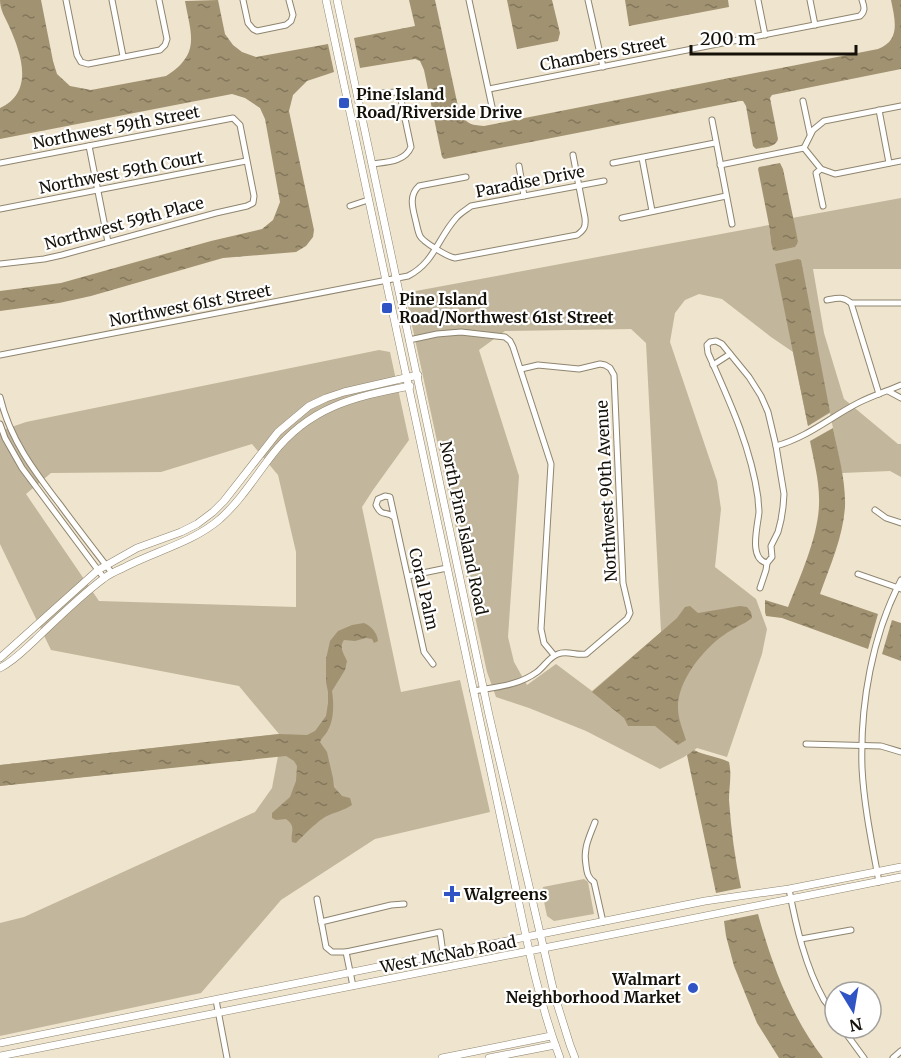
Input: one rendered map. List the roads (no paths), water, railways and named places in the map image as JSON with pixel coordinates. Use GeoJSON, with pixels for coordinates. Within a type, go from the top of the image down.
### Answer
{"type":"FeatureCollection","features":[{"type":"Feature","properties":{"kind":"main road","name":"North Pine Island Road"},"geometry":{"type":"LineString","coordinates":[[326,0],[529,951],[551,1036],[560,1058]]}},
{"type":"Feature","properties":{"kind":"main road","name":"North Pine Island Road"},"geometry":{"type":"LineString","coordinates":[[337,0],[484,689],[555,997],[575,1058]]}},
{"type":"Feature","properties":{"kind":"main road"},"geometry":{"type":"LineString","coordinates":[[0,658],[98,570],[137,548],[197,524],[213,512],[278,432],[309,406],[344,392],[418,375]]}},
{"type":"Feature","properties":{"kind":"main road"},"geometry":{"type":"LineString","coordinates":[[0,668],[20,655],[104,578],[142,558],[203,532],[232,507],[272,455],[300,425],[331,407],[357,398],[420,384]]}},
{"type":"Feature","properties":{"kind":"main road","name":"West McNab Road"},"geometry":{"type":"LineString","coordinates":[[0,1043],[350,974],[541,933],[705,901],[789,889],[901,867]]}},
{"type":"Feature","properties":{"kind":"main road","name":"West McNab Road"},"geometry":{"type":"LineString","coordinates":[[0,1056],[901,877]]}},
{"type":"Feature","properties":{"kind":"main road"},"geometry":{"type":"LineString","coordinates":[[442,1058],[472,1055],[551,1036]]}},
{"type":"Feature","properties":{"kind":"main road"},"geometry":{"type":"LineString","coordinates":[[507,1045],[509,1054]]}},
{"type":"Feature","properties":{"kind":"main road"},"geometry":{"type":"LineString","coordinates":[[489,1058],[555,1045]]}},
{"type":"Feature","properties":{"kind":"street"},"geometry":{"type":"LineString","coordinates":[[66,0],[77,54],[81,62],[88,64],[160,50],[165,45],[166,39],[159,0]]}},
{"type":"Feature","properties":{"kind":"street"},"geometry":{"type":"LineString","coordinates":[[112,0],[123,56]]}},
{"type":"Feature","properties":{"kind":"street"},"geometry":{"type":"LineString","coordinates":[[243,0],[248,24],[257,31],[286,25],[291,21],[289,0]]}},
{"type":"Feature","properties":{"kind":"street"},"geometry":{"type":"LineString","coordinates":[[469,0],[494,116]]}},
{"type":"Feature","properties":{"kind":"street"},"geometry":{"type":"LineString","coordinates":[[588,0],[603,67]]}},
{"type":"Feature","properties":{"kind":"street"},"geometry":{"type":"LineString","coordinates":[[758,0],[765,34]]}},
{"type":"Feature","properties":{"kind":"street"},"geometry":{"type":"LineString","coordinates":[[810,0],[815,25]]}},
{"type":"Feature","properties":{"kind":"street","name":"Chambers Street"},"geometry":{"type":"LineString","coordinates":[[489,89],[860,16],[864,10],[862,0]]}},
{"type":"Feature","properties":{"kind":"street"},"geometry":{"type":"LineString","coordinates":[[357,95],[396,92],[400,95],[411,147],[406,156],[372,164]]}},
{"type":"Feature","properties":{"kind":"street"},"geometry":{"type":"LineString","coordinates":[[803,101],[810,134]]}},
{"type":"Feature","properties":{"kind":"street"},"geometry":{"type":"LineString","coordinates":[[804,148],[810,134],[824,121],[901,106]]}},
{"type":"Feature","properties":{"kind":"street"},"geometry":{"type":"LineString","coordinates":[[879,110],[889,163]]}},
{"type":"Feature","properties":{"kind":"street","name":"Northwest 59th Street"},"geometry":{"type":"LineString","coordinates":[[0,163],[233,118],[240,125],[246,161]]}},
{"type":"Feature","properties":{"kind":"street"},"geometry":{"type":"LineString","coordinates":[[712,120],[732,224]]}},
{"type":"Feature","properties":{"kind":"street"},"geometry":{"type":"LineString","coordinates":[[613,163],[715,143]]}},
{"type":"Feature","properties":{"kind":"street"},"geometry":{"type":"LineString","coordinates":[[89,146],[108,242]]}},
{"type":"Feature","properties":{"kind":"street"},"geometry":{"type":"LineString","coordinates":[[720,165],[804,148]]}},
{"type":"Feature","properties":{"kind":"street"},"geometry":{"type":"LineString","coordinates":[[804,148],[821,169],[835,174],[901,161]]}},
{"type":"Feature","properties":{"kind":"street"},"geometry":{"type":"LineString","coordinates":[[466,177],[419,186],[412,196],[412,205],[420,235],[436,248],[455,258],[576,235],[584,230],[585,218],[573,155]]}},
{"type":"Feature","properties":{"kind":"street"},"geometry":{"type":"LineString","coordinates":[[642,158],[652,211]]}},
{"type":"Feature","properties":{"kind":"street","name":"Northwest 59th Court"},"geometry":{"type":"LineString","coordinates":[[0,209],[246,161]]}},
{"type":"Feature","properties":{"kind":"street","name":"Northwest 59th Place"},"geometry":{"type":"LineString","coordinates":[[0,264],[62,255],[247,206],[253,203],[254,196],[246,161]]}},
{"type":"Feature","properties":{"kind":"street"},"geometry":{"type":"LineString","coordinates":[[519,166],[524,196]]}},
{"type":"Feature","properties":{"kind":"street"},"geometry":{"type":"LineString","coordinates":[[821,169],[816,173],[823,206]]}},
{"type":"Feature","properties":{"kind":"street","name":"Paradise Drive"},"geometry":{"type":"LineString","coordinates":[[385,280],[408,276],[418,271],[426,264],[455,219],[471,206],[604,181]]}},
{"type":"Feature","properties":{"kind":"street"},"geometry":{"type":"LineString","coordinates":[[622,218],[726,196]]}},
{"type":"Feature","properties":{"kind":"street"},"geometry":{"type":"LineString","coordinates":[[350,206],[368,200]]}},
{"type":"Feature","properties":{"kind":"street","name":"Northwest 61st Street"},"geometry":{"type":"LineString","coordinates":[[0,355],[385,280]]}},
{"type":"Feature","properties":{"kind":"street"},"geometry":{"type":"LineString","coordinates":[[827,300],[839,298],[851,303],[879,394]]}},
{"type":"Feature","properties":{"kind":"street"},"geometry":{"type":"LineString","coordinates":[[851,303],[901,303]]}},
{"type":"Feature","properties":{"kind":"street"},"geometry":{"type":"LineString","coordinates":[[410,340],[461,332],[505,337],[510,341],[551,464],[542,629],[544,644],[554,655],[538,672],[525,679],[508,685],[473,691]]}},
{"type":"Feature","properties":{"kind":"street"},"geometry":{"type":"LineString","coordinates":[[760,588],[767,563],[772,557],[773,540],[778,532],[783,507],[784,494],[776,446],[762,396],[722,344],[716,340],[707,345],[748,453],[755,481],[759,513],[756,549],[759,559],[767,563]]}},
{"type":"Feature","properties":{"kind":"street"},"geometry":{"type":"LineString","coordinates":[[713,365],[730,354]]}},
{"type":"Feature","properties":{"kind":"street","name":"Northwest 90th Avenue"},"geometry":{"type":"LineString","coordinates":[[521,369],[538,365],[579,369],[600,364],[610,368],[614,375],[623,583],[630,613],[627,619],[586,654],[562,652],[554,655]]}},
{"type":"Feature","properties":{"kind":"street"},"geometry":{"type":"LineString","coordinates":[[776,446],[793,441],[859,403],[901,386]]}},
{"type":"Feature","properties":{"kind":"street"},"geometry":{"type":"LineString","coordinates":[[888,391],[901,398]]}},
{"type":"Feature","properties":{"kind":"street"},"geometry":{"type":"LineString","coordinates":[[0,397],[12,435],[29,464],[112,573]]}},
{"type":"Feature","properties":{"kind":"street"},"geometry":{"type":"LineString","coordinates":[[0,424],[22,468],[104,578]]}},
{"type":"Feature","properties":{"kind":"street"},"geometry":{"type":"LineString","coordinates":[[875,510],[886,518],[901,523]]}},
{"type":"Feature","properties":{"kind":"street","name":"Coral Palm"},"geometry":{"type":"LineString","coordinates":[[394,517],[424,652],[433,664]]}},
{"type":"Feature","properties":{"kind":"street"},"geometry":{"type":"LineString","coordinates":[[756,549],[772,548]]}},
{"type":"Feature","properties":{"kind":"street"},"geometry":{"type":"LineString","coordinates":[[408,576],[447,568]]}},
{"type":"Feature","properties":{"kind":"street"},"geometry":{"type":"LineString","coordinates":[[858,574],[899,588]]}},
{"type":"Feature","properties":{"kind":"street"},"geometry":{"type":"LineString","coordinates":[[879,882],[864,792],[863,716],[875,650],[884,620],[901,580]]}},
{"type":"Feature","properties":{"kind":"street"},"geometry":{"type":"LineString","coordinates":[[806,744],[881,746],[901,752]]}},
{"type":"Feature","properties":{"kind":"street"},"geometry":{"type":"LineString","coordinates":[[595,822],[584,852],[587,874],[594,882],[603,922]]}},
{"type":"Feature","properties":{"kind":"street"},"geometry":{"type":"LineString","coordinates":[[789,889],[794,916],[810,969],[823,997]]}},
{"type":"Feature","properties":{"kind":"street"},"geometry":{"type":"LineString","coordinates":[[317,899],[326,947],[332,952],[346,952],[440,932],[443,953]]}},
{"type":"Feature","properties":{"kind":"street"},"geometry":{"type":"LineString","coordinates":[[321,922],[404,904]]}},
{"type":"Feature","properties":{"kind":"street"},"geometry":{"type":"LineString","coordinates":[[801,939],[850,930]]}},
{"type":"Feature","properties":{"kind":"street"},"geometry":{"type":"LineString","coordinates":[[346,952],[353,986]]}},
{"type":"Feature","properties":{"kind":"street"},"geometry":{"type":"LineString","coordinates":[[216,1000],[227,1058]]}},
{"type":"Feature","properties":{"kind":"street"},"geometry":{"type":"LineString","coordinates":[[851,1040],[864,1058]]}},
{"type":"Feature","properties":{"kind":"street"},"geometry":{"type":"LineString","coordinates":[[893,1058],[901,1051]]}},
{"type":"Feature","properties":{"kind":"water"},"geometry":{"type":"Polygon","coordinates":[[[0,0],[41,0],[57,74],[70,86],[91,90],[166,76],[177,68],[185,60],[191,43],[185,1],[218,0],[225,34],[242,52],[256,57],[328,44],[334,72],[307,81],[293,95],[289,111],[314,230],[313,237],[306,246],[296,252],[223,258],[91,296],[0,311],[0,291],[61,283],[262,229],[273,220],[280,202],[265,119],[260,108],[245,98],[232,94],[0,139],[0,108],[11,101],[18,92],[22,71],[18,48],[0,0]]]}},
{"type":"Feature","properties":{"kind":"water"},"geometry":{"type":"Polygon","coordinates":[[[409,0],[435,0],[459,111],[469,123],[475,125],[484,126],[878,49],[890,40],[895,29],[891,0],[901,0],[901,69],[772,95],[770,98],[778,139],[772,146],[756,149],[753,146],[746,106],[743,101],[740,101],[444,159],[420,61],[415,59],[360,68],[354,38],[415,26],[409,0]]]}},
{"type":"Feature","properties":{"kind":"water"},"geometry":{"type":"Polygon","coordinates":[[[507,0],[552,0],[560,33],[558,41],[517,49],[507,0]]]}},
{"type":"Feature","properties":{"kind":"water"},"geometry":{"type":"Polygon","coordinates":[[[625,0],[728,0],[729,7],[629,26],[625,0]]]}},
{"type":"Feature","properties":{"kind":"water"},"geometry":{"type":"Polygon","coordinates":[[[780,163],[798,241],[795,247],[776,251],[773,250],[771,242],[758,169],[780,163]]]}},
{"type":"Feature","properties":{"kind":"water"},"geometry":{"type":"Polygon","coordinates":[[[801,260],[830,412],[808,426],[775,264],[801,260]]]}},
{"type":"Feature","properties":{"kind":"water"},"geometry":{"type":"Polygon","coordinates":[[[833,428],[843,477],[845,507],[839,540],[820,594],[878,614],[868,649],[782,618],[766,616],[765,612],[765,600],[788,607],[803,570],[812,543],[819,505],[818,481],[810,441],[833,428]]]}},
{"type":"Feature","properties":{"kind":"water"},"geometry":{"type":"Polygon","coordinates":[[[690,606],[698,613],[740,606],[747,607],[752,618],[716,641],[700,657],[687,677],[679,698],[678,708],[686,740],[678,745],[655,726],[628,726],[624,718],[592,692],[677,618],[685,607],[690,606]]]}},
{"type":"Feature","properties":{"kind":"water"},"geometry":{"type":"Polygon","coordinates":[[[892,620],[901,623],[901,661],[882,654],[892,620]]]}},
{"type":"Feature","properties":{"kind":"water"},"geometry":{"type":"Polygon","coordinates":[[[364,623],[373,630],[378,641],[374,643],[372,639],[366,638],[355,641],[344,640],[342,648],[347,661],[345,670],[332,691],[331,721],[320,742],[327,752],[334,787],[342,796],[350,798],[352,805],[325,817],[296,843],[292,842],[292,827],[289,822],[286,819],[272,818],[272,813],[290,797],[296,781],[297,766],[286,756],[0,786],[0,765],[279,734],[307,735],[315,731],[326,716],[328,692],[326,659],[330,641],[338,631],[364,623]]]}},
{"type":"Feature","properties":{"kind":"water"},"geometry":{"type":"Polygon","coordinates":[[[694,750],[729,762],[731,822],[741,888],[716,893],[687,755],[694,750]]]}},
{"type":"Feature","properties":{"kind":"water"},"geometry":{"type":"Polygon","coordinates":[[[758,914],[792,1007],[823,1058],[779,1058],[757,1023],[734,966],[724,921],[758,914]]]}},
{"type":"Feature","properties":{"kind":"place","name":"Pine Island Road/Riverside Drive"},"geometry":{"type":"Point","coordinates":[344,103]}},
{"type":"Feature","properties":{"kind":"place","name":"Pine Island Road/Northwest 61st Street"},"geometry":{"type":"Point","coordinates":[387,308]}},
{"type":"Feature","properties":{"kind":"place","name":"Walgreens"},"geometry":{"type":"Point","coordinates":[452,894]}},
{"type":"Feature","properties":{"kind":"place","name":"Walmart Neighborhood Market"},"geometry":{"type":"Point","coordinates":[693,988]}}]}
